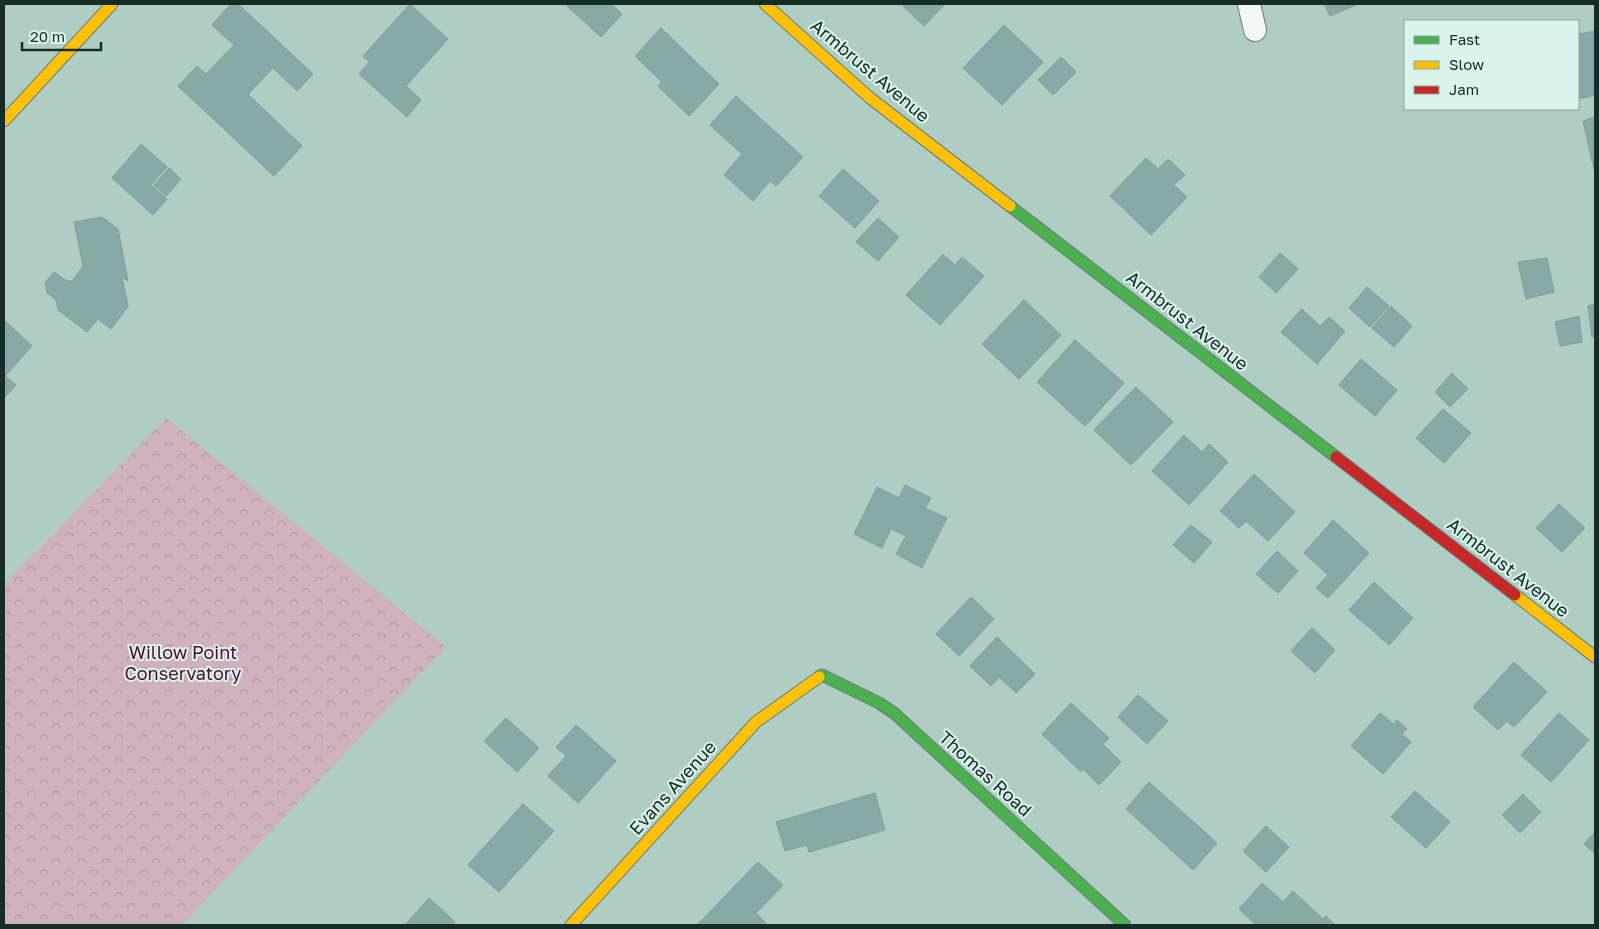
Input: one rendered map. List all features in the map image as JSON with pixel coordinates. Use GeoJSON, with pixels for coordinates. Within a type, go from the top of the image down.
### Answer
{"type":"FeatureCollection","features":[{"type":"Feature","properties":{"kind":"street"},"geometry":{"type":"LineString","coordinates":[[4,121],[112,4]]}},
{"type":"Feature","properties":{"kind":"street","name":"Armbrust Avenue"},"geometry":{"type":"LineString","coordinates":[[765,4],[870,98],[1595,657]]}},
{"type":"Feature","properties":{"kind":"street"},"geometry":{"type":"LineString","coordinates":[[1249,4],[1255,30]]}},
{"type":"Feature","properties":{"kind":"street","name":"Thomas Road"},"geometry":{"type":"LineString","coordinates":[[809,684],[822,675],[879,703],[894,713],[1125,925]]}},
{"type":"Feature","properties":{"kind":"street","name":"Evans Avenue"},"geometry":{"type":"LineString","coordinates":[[571,925],[756,722],[809,684]]}},
{"type":"Feature","properties":{"kind":"green space","name":"Willow Point Conservatory"},"geometry":{"type":"Polygon","coordinates":[[[166,418],[446,647],[182,925],[4,925],[4,585],[166,418]]]}},
{"type":"Feature","properties":{"kind":"building"},"geometry":{"type":"Polygon","coordinates":[[[231,4],[238,4],[313,74],[297,91],[273,68],[248,94],[302,146],[274,176],[178,86],[197,66],[206,74],[234,45],[212,25],[231,4]]]}},
{"type":"Feature","properties":{"kind":"building"},"geometry":{"type":"Polygon","coordinates":[[[410,4],[448,39],[406,86],[421,100],[407,117],[359,74],[369,62],[363,56],[410,4]]]}},
{"type":"Feature","properties":{"kind":"building"},"geometry":{"type":"Polygon","coordinates":[[[565,4],[611,4],[622,14],[601,37],[565,4]]]}},
{"type":"Feature","properties":{"kind":"building"},"geometry":{"type":"Polygon","coordinates":[[[901,4],[945,4],[924,26],[901,4]]]}},
{"type":"Feature","properties":{"kind":"building"},"geometry":{"type":"Polygon","coordinates":[[[1324,4],[1358,4],[1330,16],[1324,4]]]}},
{"type":"Feature","properties":{"kind":"building"},"geometry":{"type":"Polygon","coordinates":[[[1004,25],[1043,62],[1002,105],[963,68],[1004,25]]]}},
{"type":"Feature","properties":{"kind":"building"},"geometry":{"type":"Polygon","coordinates":[[[661,28],[719,84],[689,116],[658,86],[662,82],[635,56],[661,28]]]}},
{"type":"Feature","properties":{"kind":"building"},"geometry":{"type":"Polygon","coordinates":[[[1595,31],[1595,95],[1579,99],[1579,34],[1595,31]]]}},
{"type":"Feature","properties":{"kind":"building"},"geometry":{"type":"Polygon","coordinates":[[[1061,57],[1076,72],[1053,95],[1038,80],[1061,57]]]}},
{"type":"Feature","properties":{"kind":"building"},"geometry":{"type":"Polygon","coordinates":[[[736,96],[803,157],[776,186],[770,181],[753,201],[724,175],[742,154],[710,125],[736,96]]]}},
{"type":"Feature","properties":{"kind":"building"},"geometry":{"type":"Polygon","coordinates":[[[1595,117],[1595,174],[1583,121],[1595,117]]]}},
{"type":"Feature","properties":{"kind":"building"},"geometry":{"type":"Polygon","coordinates":[[[141,144],[167,167],[151,185],[167,199],[153,215],[112,178],[141,144]]]}},
{"type":"Feature","properties":{"kind":"building"},"geometry":{"type":"Polygon","coordinates":[[[1146,158],[1158,169],[1168,159],[1185,175],[1174,185],[1187,197],[1151,235],[1110,196],[1146,158]]]}},
{"type":"Feature","properties":{"kind":"building"},"geometry":{"type":"Polygon","coordinates":[[[169,168],[181,179],[166,196],[154,185],[169,168]]]}},
{"type":"Feature","properties":{"kind":"building"},"geometry":{"type":"Polygon","coordinates":[[[843,169],[879,201],[855,228],[819,196],[843,169]]]}},
{"type":"Feature","properties":{"kind":"building"},"geometry":{"type":"Polygon","coordinates":[[[102,217],[118,229],[128,281],[122,277],[128,306],[111,329],[98,319],[87,332],[58,310],[56,300],[47,293],[45,283],[54,272],[67,281],[72,281],[83,266],[74,222],[102,217]]]}},
{"type":"Feature","properties":{"kind":"building"},"geometry":{"type":"Polygon","coordinates":[[[878,218],[899,237],[878,261],[856,242],[878,218]]]}},
{"type":"Feature","properties":{"kind":"building"},"geometry":{"type":"Polygon","coordinates":[[[1280,253],[1298,269],[1276,293],[1259,277],[1280,253]]]}},
{"type":"Feature","properties":{"kind":"building"},"geometry":{"type":"Polygon","coordinates":[[[943,254],[955,265],[962,257],[984,276],[940,325],[906,295],[943,254]]]}},
{"type":"Feature","properties":{"kind":"building"},"geometry":{"type":"Polygon","coordinates":[[[1547,258],[1554,292],[1526,299],[1518,262],[1547,258]]]}},
{"type":"Feature","properties":{"kind":"building"},"geometry":{"type":"Polygon","coordinates":[[[1367,287],[1389,306],[1370,327],[1349,308],[1367,287]]]}},
{"type":"Feature","properties":{"kind":"building"},"geometry":{"type":"Polygon","coordinates":[[[1024,300],[1061,335],[1019,379],[982,344],[1024,300]]]}},
{"type":"Feature","properties":{"kind":"building"},"geometry":{"type":"Polygon","coordinates":[[[1595,304],[1595,337],[1592,337],[1588,306],[1595,304]]]}},
{"type":"Feature","properties":{"kind":"building"},"geometry":{"type":"Polygon","coordinates":[[[1391,306],[1412,326],[1394,347],[1372,328],[1391,306]]]}},
{"type":"Feature","properties":{"kind":"building"},"geometry":{"type":"Polygon","coordinates":[[[1302,309],[1320,326],[1329,317],[1345,331],[1317,364],[1281,332],[1302,309]]]}},
{"type":"Feature","properties":{"kind":"building"},"geometry":{"type":"Polygon","coordinates":[[[1579,316],[1582,342],[1560,346],[1555,322],[1579,316]]]}},
{"type":"Feature","properties":{"kind":"building"},"geometry":{"type":"Polygon","coordinates":[[[4,320],[32,346],[5,376],[16,385],[4,398],[4,320]]]}},
{"type":"Feature","properties":{"kind":"building"},"geometry":{"type":"Polygon","coordinates":[[[1075,340],[1124,383],[1085,426],[1037,382],[1075,340]]]}},
{"type":"Feature","properties":{"kind":"building"},"geometry":{"type":"Polygon","coordinates":[[[1361,359],[1397,390],[1375,416],[1339,385],[1361,359]]]}},
{"type":"Feature","properties":{"kind":"building"},"geometry":{"type":"Polygon","coordinates":[[[1452,373],[1468,389],[1450,407],[1435,392],[1452,373]]]}},
{"type":"Feature","properties":{"kind":"building"},"geometry":{"type":"Polygon","coordinates":[[[1136,387],[1173,422],[1131,465],[1094,430],[1136,387]]]}},
{"type":"Feature","properties":{"kind":"building"},"geometry":{"type":"Polygon","coordinates":[[[1443,409],[1471,433],[1444,463],[1416,438],[1443,409]]]}},
{"type":"Feature","properties":{"kind":"building"},"geometry":{"type":"Polygon","coordinates":[[[1184,435],[1202,452],[1209,444],[1228,462],[1189,505],[1152,471],[1184,435]]]}},
{"type":"Feature","properties":{"kind":"building"},"geometry":{"type":"Polygon","coordinates":[[[1254,474],[1295,512],[1268,541],[1246,521],[1239,528],[1220,511],[1254,474]]]}},
{"type":"Feature","properties":{"kind":"building"},"geometry":{"type":"Polygon","coordinates":[[[905,485],[931,498],[925,508],[947,518],[922,568],[896,554],[906,536],[891,529],[882,548],[854,534],[877,487],[899,498],[905,485]]]}},
{"type":"Feature","properties":{"kind":"building"},"geometry":{"type":"Polygon","coordinates":[[[1559,504],[1585,528],[1562,552],[1536,528],[1559,504]]]}},
{"type":"Feature","properties":{"kind":"building"},"geometry":{"type":"Polygon","coordinates":[[[1333,520],[1369,553],[1328,598],[1316,588],[1328,575],[1304,553],[1333,520]]]}},
{"type":"Feature","properties":{"kind":"building"},"geometry":{"type":"Polygon","coordinates":[[[1191,525],[1212,542],[1194,563],[1173,545],[1191,525]]]}},
{"type":"Feature","properties":{"kind":"building"},"geometry":{"type":"Polygon","coordinates":[[[1277,551],[1298,571],[1278,593],[1256,574],[1277,551]]]}},
{"type":"Feature","properties":{"kind":"building"},"geometry":{"type":"Polygon","coordinates":[[[1374,582],[1413,618],[1389,645],[1349,610],[1374,582]]]}},
{"type":"Feature","properties":{"kind":"building"},"geometry":{"type":"Polygon","coordinates":[[[971,597],[994,619],[959,656],[936,634],[971,597]]]}},
{"type":"Feature","properties":{"kind":"building"},"geometry":{"type":"Polygon","coordinates":[[[1312,628],[1335,650],[1315,673],[1291,651],[1312,628]]]}},
{"type":"Feature","properties":{"kind":"building"},"geometry":{"type":"Polygon","coordinates":[[[997,637],[1035,674],[1016,693],[999,677],[991,686],[970,666],[997,637]]]}},
{"type":"Feature","properties":{"kind":"building"},"geometry":{"type":"Polygon","coordinates":[[[1514,662],[1547,692],[1514,727],[1507,721],[1498,730],[1473,707],[1514,662]]]}},
{"type":"Feature","properties":{"kind":"building"},"geometry":{"type":"Polygon","coordinates":[[[1138,695],[1168,721],[1147,744],[1118,717],[1138,695]]]}},
{"type":"Feature","properties":{"kind":"building"},"geometry":{"type":"Polygon","coordinates":[[[1071,703],[1109,738],[1103,744],[1121,762],[1099,785],[1083,769],[1081,772],[1042,734],[1071,703]]]}},
{"type":"Feature","properties":{"kind":"building"},"geometry":{"type":"Polygon","coordinates":[[[1380,713],[1393,724],[1397,720],[1407,729],[1402,734],[1411,742],[1383,774],[1351,746],[1380,713]]]}},
{"type":"Feature","properties":{"kind":"building"},"geometry":{"type":"Polygon","coordinates":[[[1559,713],[1589,740],[1551,782],[1521,755],[1559,713]]]}},
{"type":"Feature","properties":{"kind":"building"},"geometry":{"type":"Polygon","coordinates":[[[506,718],[539,748],[517,772],[484,741],[506,718]]]}},
{"type":"Feature","properties":{"kind":"building"},"geometry":{"type":"Polygon","coordinates":[[[576,725],[616,761],[578,803],[548,776],[566,756],[556,747],[576,725]]]}},
{"type":"Feature","properties":{"kind":"building"},"geometry":{"type":"Polygon","coordinates":[[[1149,782],[1217,843],[1193,870],[1126,809],[1149,782]]]}},
{"type":"Feature","properties":{"kind":"building"},"geometry":{"type":"Polygon","coordinates":[[[1415,791],[1450,822],[1426,848],[1391,817],[1415,791]]]}},
{"type":"Feature","properties":{"kind":"building"},"geometry":{"type":"Polygon","coordinates":[[[875,793],[885,830],[809,852],[807,845],[785,851],[776,822],[875,793]]]}},
{"type":"Feature","properties":{"kind":"building"},"geometry":{"type":"Polygon","coordinates":[[[1523,794],[1541,812],[1520,833],[1502,815],[1523,794]]]}},
{"type":"Feature","properties":{"kind":"building"},"geometry":{"type":"Polygon","coordinates":[[[523,804],[554,831],[499,892],[468,865],[523,804]]]}},
{"type":"Feature","properties":{"kind":"building"},"geometry":{"type":"Polygon","coordinates":[[[1266,826],[1289,847],[1266,872],[1243,851],[1266,826]]]}},
{"type":"Feature","properties":{"kind":"building"},"geometry":{"type":"Polygon","coordinates":[[[1595,832],[1595,854],[1584,844],[1595,832]]]}},
{"type":"Feature","properties":{"kind":"building"},"geometry":{"type":"Polygon","coordinates":[[[758,862],[783,885],[756,913],[766,923],[764,925],[697,925],[758,862]]]}},
{"type":"Feature","properties":{"kind":"building"},"geometry":{"type":"Polygon","coordinates":[[[1262,883],[1283,902],[1293,891],[1323,919],[1326,916],[1335,925],[1256,925],[1239,909],[1262,883]]]}},
{"type":"Feature","properties":{"kind":"building"},"geometry":{"type":"Polygon","coordinates":[[[429,898],[455,922],[453,925],[405,925],[429,898]]]}},
{"type":"Feature","properties":{"kind":"traffic: fast"},"geometry":{"type":"LineString","coordinates":[[1010,206],[1336,457]]}},
{"type":"Feature","properties":{"kind":"traffic: fast"},"geometry":{"type":"LineString","coordinates":[[819,677],[822,675],[879,703],[894,713],[1125,925]]}},
{"type":"Feature","properties":{"kind":"traffic: slow"},"geometry":{"type":"LineString","coordinates":[[4,121],[112,4]]}},
{"type":"Feature","properties":{"kind":"traffic: slow"},"geometry":{"type":"LineString","coordinates":[[765,4],[870,98],[1010,206]]}},
{"type":"Feature","properties":{"kind":"traffic: slow"},"geometry":{"type":"LineString","coordinates":[[1515,595],[1595,657]]}},
{"type":"Feature","properties":{"kind":"traffic: slow"},"geometry":{"type":"LineString","coordinates":[[571,925],[756,722],[819,677]]}},
{"type":"Feature","properties":{"kind":"traffic: jam"},"geometry":{"type":"LineString","coordinates":[[1336,457],[1515,595]]}}]}
